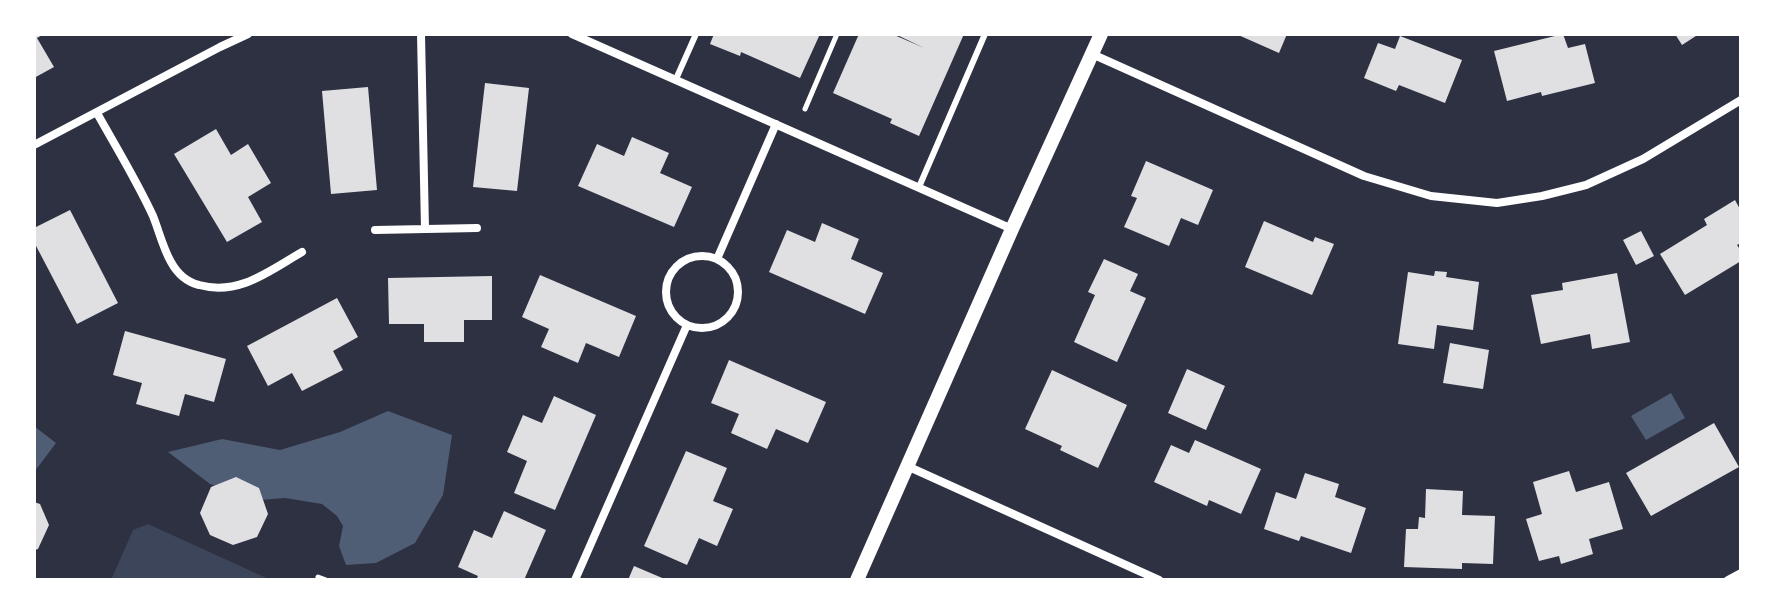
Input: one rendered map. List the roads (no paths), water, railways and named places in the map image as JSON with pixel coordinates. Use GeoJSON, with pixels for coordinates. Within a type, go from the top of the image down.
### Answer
{"type":"FeatureCollection","features":[{"type":"Feature","properties":{"kind":"street"},"geometry":{"type":"LineString","coordinates":[[34,145],[248,34]]}},
{"type":"Feature","properties":{"kind":"street"},"geometry":{"type":"LineString","coordinates":[[421,34],[425,229]]}},
{"type":"Feature","properties":{"kind":"street"},"geometry":{"type":"LineString","coordinates":[[572,34],[1012,229]]}},
{"type":"Feature","properties":{"kind":"street"},"geometry":{"type":"LineString","coordinates":[[857,580],[1101,34]]}},
{"type":"Feature","properties":{"kind":"street"},"geometry":{"type":"LineString","coordinates":[[1092,54],[1364,176],[1431,196],[1497,203],[1586,185],[1643,159],[1741,100]]}},
{"type":"Feature","properties":{"kind":"street"},"geometry":{"type":"LineString","coordinates":[[97,113],[152,215],[171,263],[182,276],[194,283],[224,289],[239,286],[302,252]]}},
{"type":"Feature","properties":{"kind":"street"},"geometry":{"type":"LineString","coordinates":[[717,259],[776,124]]}},
{"type":"Feature","properties":{"kind":"street"},"geometry":{"type":"LineString","coordinates":[[375,230],[477,228]]}},
{"type":"Feature","properties":{"kind":"street"},"geometry":{"type":"LineString","coordinates":[[694,256],[717,259],[726,265],[737,284],[735,307],[729,316],[710,327],[687,325],[677,319],[666,300],[668,277],[683,260],[694,256]]}},
{"type":"Feature","properties":{"kind":"street"},"geometry":{"type":"LineString","coordinates":[[575,580],[687,325]]}},
{"type":"Feature","properties":{"kind":"street"},"geometry":{"type":"LineString","coordinates":[[907,466],[1159,580]]}},
{"type":"Feature","properties":{"kind":"street"},"geometry":{"type":"LineString","coordinates":[[1728,580],[1741,573]]}},
{"type":"Feature","properties":{"kind":"lane"},"geometry":{"type":"LineString","coordinates":[[676,79],[696,34]]}},
{"type":"Feature","properties":{"kind":"lane"},"geometry":{"type":"LineString","coordinates":[[919,187],[985,34]]}}]}
